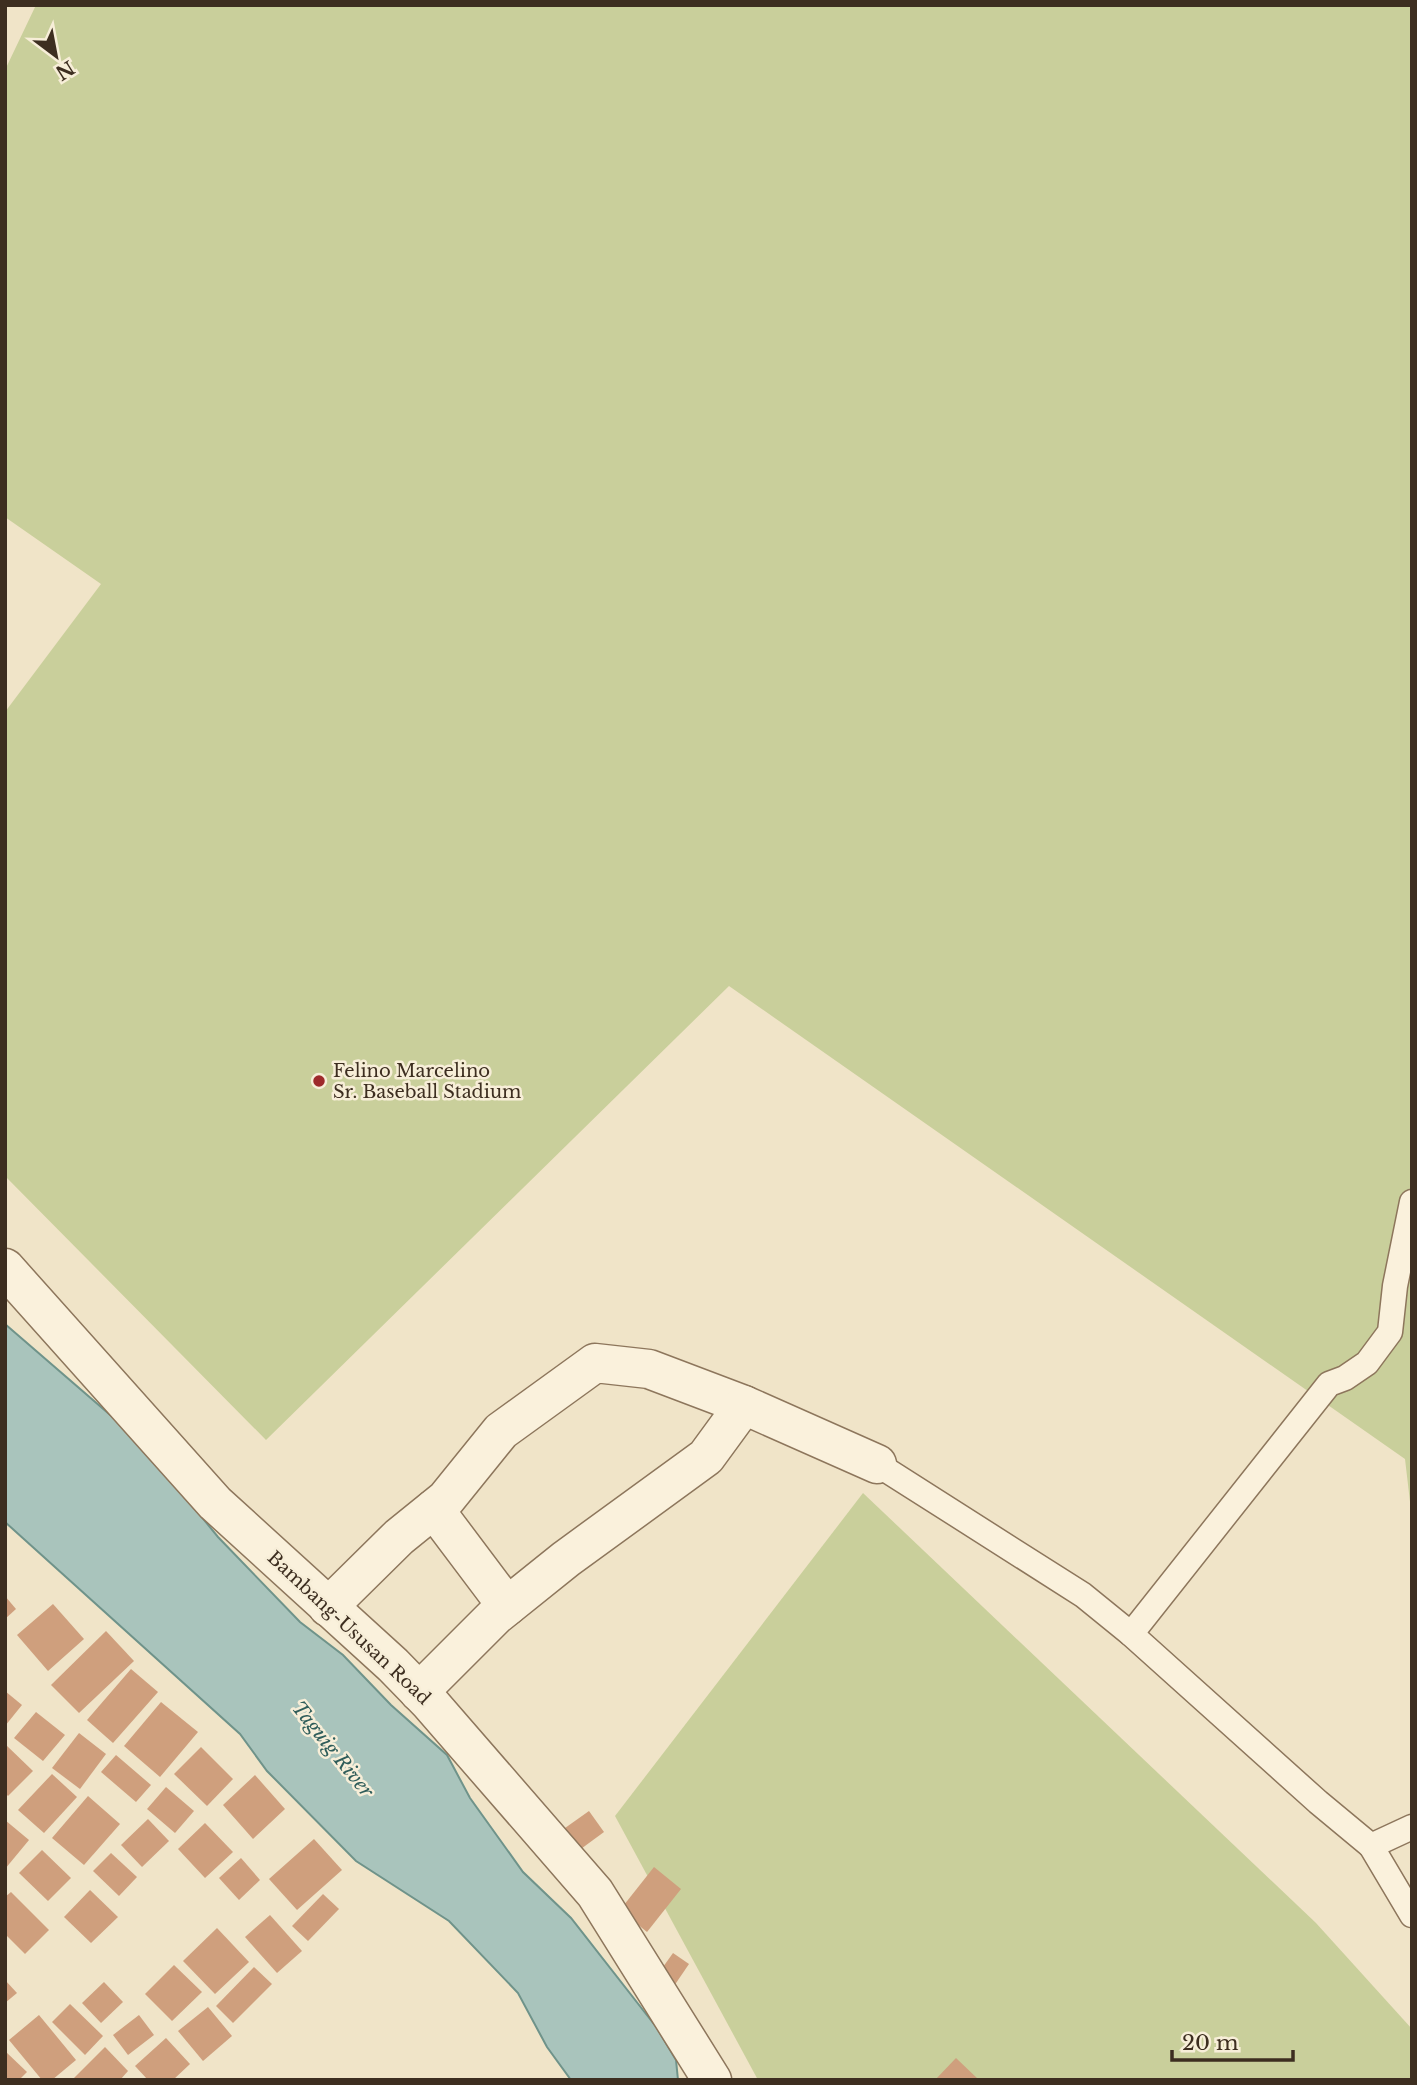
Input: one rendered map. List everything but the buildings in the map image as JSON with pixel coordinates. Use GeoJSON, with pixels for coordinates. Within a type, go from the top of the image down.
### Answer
{"type":"FeatureCollection","features":[{"type":"Feature","properties":{"kind":"street","name":"Bambang-Ususan Road"},"geometry":{"type":"LineString","coordinates":[[5,1268],[215,1503],[393,1665],[419,1692],[595,1893],[712,2080]]}},
{"type":"Feature","properties":{"kind":"street"},"geometry":{"type":"LineString","coordinates":[[328,1606],[399,1537],[446,1499],[501,1431],[594,1363],[649,1369],[744,1405],[877,1464]]}},
{"type":"Feature","properties":{"kind":"street"},"geometry":{"type":"LineString","coordinates":[[419,1692],[507,1606],[566,1559],[706,1457],[744,1405]]}},
{"type":"Feature","properties":{"kind":"street"},"geometry":{"type":"LineString","coordinates":[[434,1509],[507,1606]]}},
{"type":"Feature","properties":{"kind":"lane"},"geometry":{"type":"LineString","coordinates":[[1131,1634],[1329,1384],[1345,1378],[1367,1363],[1390,1332],[1395,1286],[1412,1202]]}},
{"type":"Feature","properties":{"kind":"lane"},"geometry":{"type":"LineString","coordinates":[[877,1464],[1083,1595],[1131,1634],[1318,1802],[1371,1846],[1412,1914]]}},
{"type":"Feature","properties":{"kind":"lane"},"geometry":{"type":"LineString","coordinates":[[1371,1846],[1412,1827]]}},
{"type":"Feature","properties":{"kind":"green space"},"geometry":{"type":"Polygon","coordinates":[[[36,5],[1412,5],[1412,1519],[1405,1459],[729,986],[266,1440],[5,1176],[5,712],[101,584],[5,517],[5,70],[36,5]]]}},
{"type":"Feature","properties":{"kind":"green space"},"geometry":{"type":"Polygon","coordinates":[[[863,1493],[1316,1923],[1412,2029],[1412,2080],[758,2080],[615,1816],[863,1493]]]}},
{"type":"Feature","properties":{"kind":"water","name":"Taguig River"},"geometry":{"type":"Polygon","coordinates":[[[5,1324],[138,1439],[218,1537],[300,1622],[343,1655],[391,1705],[447,1755],[470,1798],[523,1872],[571,1918],[657,2028],[676,2060],[678,2080],[571,2080],[547,2047],[518,1993],[449,1921],[356,1861],[267,1771],[240,1734],[5,1522],[5,1324]]]}},
{"type":"Feature","properties":{"kind":"place","name":"Felino Marcelino Sr. Baseball Stadium"},"geometry":{"type":"Point","coordinates":[319,1081]}}]}
